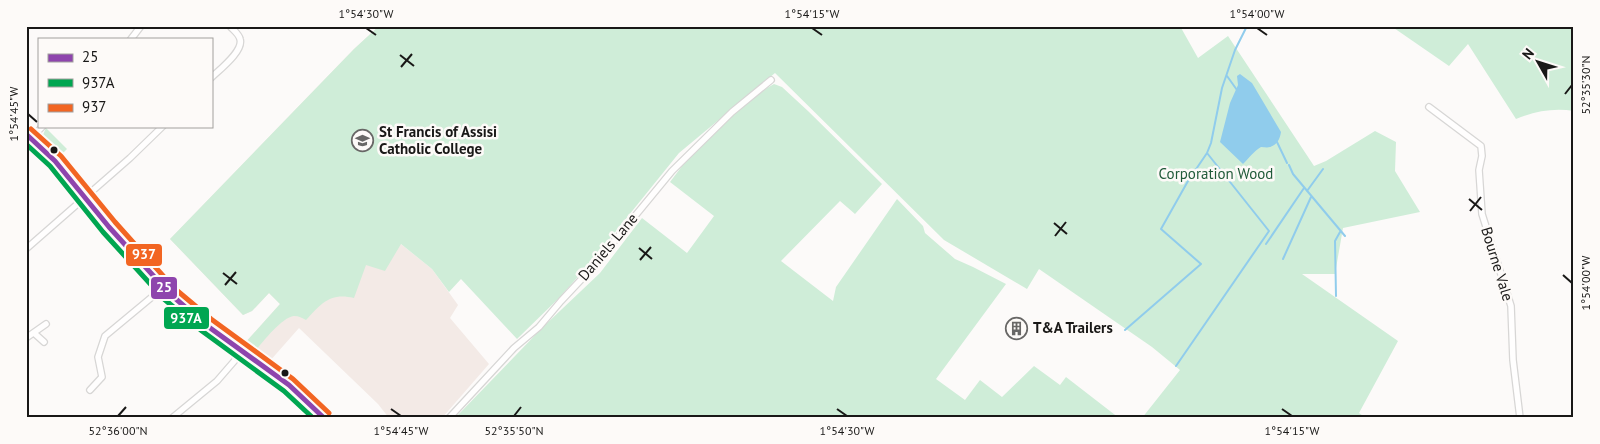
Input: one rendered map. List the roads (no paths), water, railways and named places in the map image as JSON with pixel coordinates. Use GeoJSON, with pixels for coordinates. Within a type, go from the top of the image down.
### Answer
{"type":"FeatureCollection","features":[{"type":"Feature","properties":{"kind":"street"},"geometry":{"type":"LineString","coordinates":[[132,38],[141,26]]}},
{"type":"Feature","properties":{"kind":"street"},"geometry":{"type":"LineString","coordinates":[[212,77],[238,50],[241,41],[230,26]]}},
{"type":"Feature","properties":{"kind":"street","name":"Daniels Lane"},"geometry":{"type":"LineString","coordinates":[[449,418],[514,348],[540,327],[561,300],[593,267],[672,171],[732,112],[771,80]]}},
{"type":"Feature","properties":{"kind":"street","name":"Bourne Vale"},"geometry":{"type":"LineString","coordinates":[[1429,107],[1481,146],[1482,156],[1479,170],[1482,214],[1511,306],[1513,360],[1520,418]]}},
{"type":"Feature","properties":{"kind":"street"},"geometry":{"type":"LineString","coordinates":[[40,128],[29,136],[55,161],[109,227],[164,288],[206,325],[289,385],[324,418]]}},
{"type":"Feature","properties":{"kind":"street"},"geometry":{"type":"LineString","coordinates":[[26,249],[130,158],[161,128]]}},
{"type":"Feature","properties":{"kind":"street"},"geometry":{"type":"LineString","coordinates":[[90,390],[102,377],[98,357],[105,336],[164,288]]}},
{"type":"Feature","properties":{"kind":"street"},"geometry":{"type":"LineString","coordinates":[[26,338],[46,324]]}},
{"type":"Feature","properties":{"kind":"street"},"geometry":{"type":"LineString","coordinates":[[34,333],[44,342]]}},
{"type":"Feature","properties":{"kind":"street"},"geometry":{"type":"LineString","coordinates":[[172,418],[217,381],[243,351]]}},
{"type":"Feature","properties":{"kind":"water"},"geometry":{"type":"Polygon","coordinates":[[[1240,74],[1252,83],[1281,132],[1275,145],[1259,148],[1243,164],[1220,142],[1230,103],[1238,85],[1237,76],[1240,74]]]}},
{"type":"Feature","properties":{"kind":"waterway"},"geometry":{"type":"LineString","coordinates":[[1125,330],[1201,264],[1161,229],[1188,181],[1207,153],[1211,143],[1222,88],[1235,50],[1247,26]]}},
{"type":"Feature","properties":{"kind":"waterway"},"geometry":{"type":"LineString","coordinates":[[1227,76],[1237,90]]}},
{"type":"Feature","properties":{"kind":"waterway"},"geometry":{"type":"LineString","coordinates":[[1277,142],[1287,163]]}},
{"type":"Feature","properties":{"kind":"waterway"},"geometry":{"type":"LineString","coordinates":[[1176,366],[1269,231],[1207,153]]}},
{"type":"Feature","properties":{"kind":"waterway"},"geometry":{"type":"LineString","coordinates":[[1289,165],[1293,174],[1345,236]]}},
{"type":"Feature","properties":{"kind":"waterway"},"geometry":{"type":"LineString","coordinates":[[1307,191],[1323,169]]}},
{"type":"Feature","properties":{"kind":"waterway"},"geometry":{"type":"LineString","coordinates":[[1266,244],[1304,188]]}},
{"type":"Feature","properties":{"kind":"waterway"},"geometry":{"type":"LineString","coordinates":[[1283,259],[1311,197]]}},
{"type":"Feature","properties":{"kind":"waterway"},"geometry":{"type":"LineString","coordinates":[[1336,296],[1335,241],[1340,232]]}},
{"type":"Feature","properties":{"kind":"place","name":"St Francis of Assisi Catholic College"},"geometry":{"type":"Point","coordinates":[363,141]}},
{"type":"Feature","properties":{"kind":"place","name":"T&A Trailers"},"geometry":{"type":"Point","coordinates":[1017,328]}},
{"type":"Feature","properties":{"kind":"park label","name":"Corporation Wood"},"geometry":{"type":"Point","coordinates":[1216,174]}}]}
